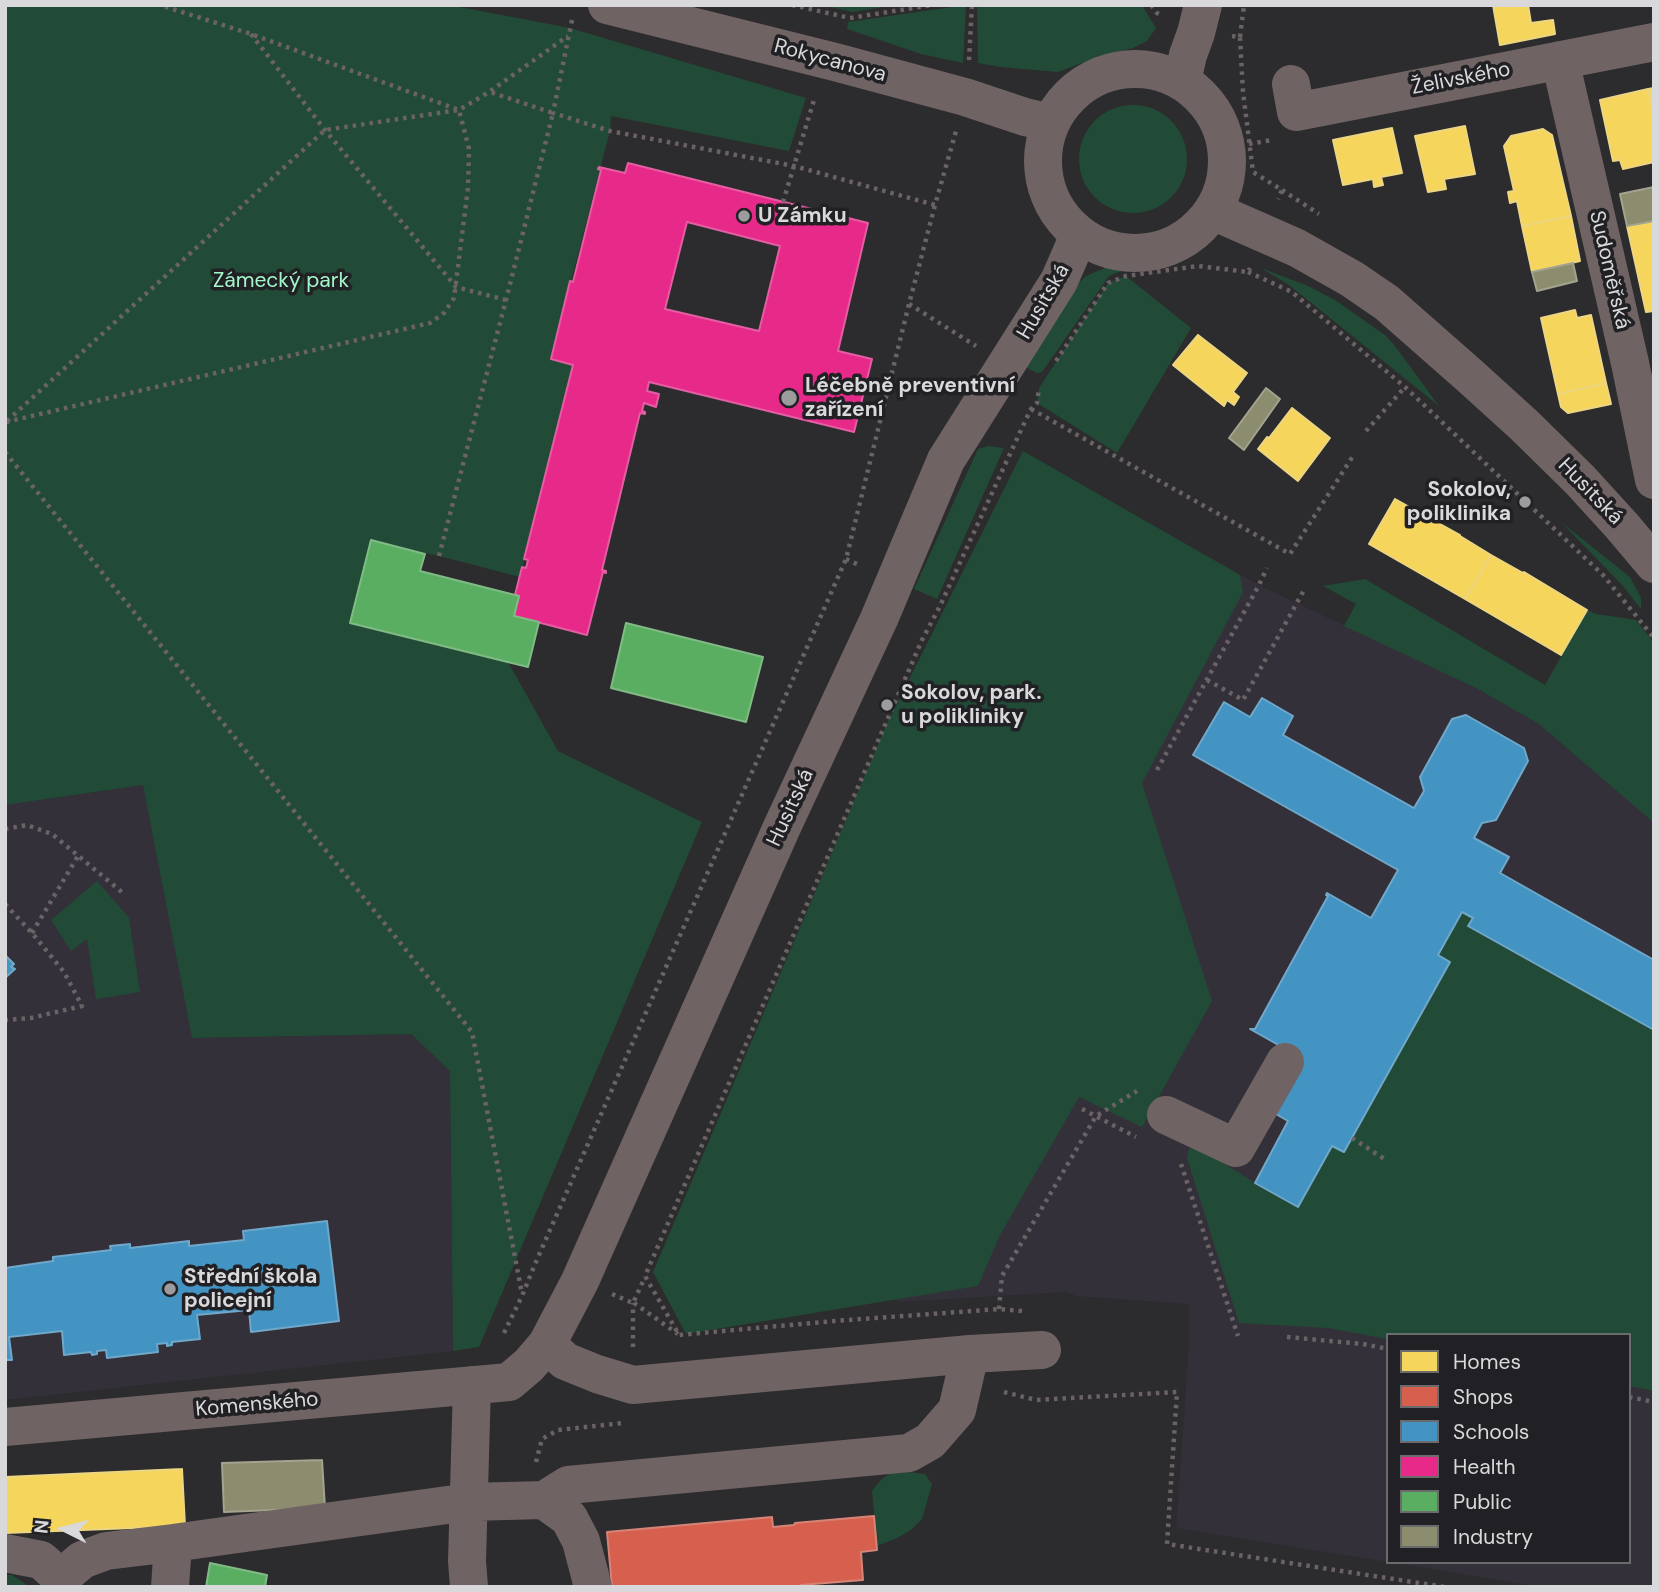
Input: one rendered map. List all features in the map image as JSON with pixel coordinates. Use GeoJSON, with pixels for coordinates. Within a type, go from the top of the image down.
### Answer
{"type":"FeatureCollection","features":[{"type":"Feature","properties":{"kind":"street","name":"Rokycanova"},"geometry":{"type":"LineString","coordinates":[[607,5],[835,62],[1051,123]]}},
{"type":"Feature","properties":{"kind":"street"},"geometry":{"type":"LineString","coordinates":[[1182,81],[1199,19]]}},
{"type":"Feature","properties":{"kind":"street","name":"Želivského"},"geometry":{"type":"LineString","coordinates":[[1291,84],[1296,112],[1654,42]]}},
{"type":"Feature","properties":{"kind":"street","name":"Sudoměřská"},"geometry":{"type":"LineString","coordinates":[[1560,60],[1642,361],[1654,480]]}},
{"type":"Feature","properties":{"kind":"street"},"geometry":{"type":"LineString","coordinates":[[1148,69],[1182,81],[1204,100],[1220,125],[1225,139],[1227,154],[1224,184],[1213,211],[1183,240],[1171,247],[1144,253],[1116,252],[1090,242],[1079,235],[1058,212],[1045,184],[1043,153],[1056,112],[1072,94],[1091,80],[1113,71],[1148,69]]}},
{"type":"Feature","properties":{"kind":"street","name":"Husitská"},"geometry":{"type":"LineString","coordinates":[[1213,211],[1297,248],[1352,279],[1387,303],[1506,409],[1580,480],[1654,564]]}},
{"type":"Feature","properties":{"kind":"street","name":"Husitská"},"geometry":{"type":"LineString","coordinates":[[491,1384],[529,1365],[547,1344],[580,1281],[782,827],[879,618],[946,460],[1059,281],[1079,235]]}},
{"type":"Feature","properties":{"kind":"street"},"geometry":{"type":"LineString","coordinates":[[1148,1115],[1236,1148],[1285,1062]]}},
{"type":"Feature","properties":{"kind":"street"},"geometry":{"type":"LineString","coordinates":[[547,1344],[565,1361],[633,1385],[966,1371],[1042,1350]]}},
{"type":"Feature","properties":{"kind":"street"},"geometry":{"type":"LineString","coordinates":[[5,1553],[41,1560],[61,1582],[82,1560],[106,1551],[469,1503],[544,1500],[568,1485],[909,1453],[930,1441],[957,1410],[966,1371]]}},
{"type":"Feature","properties":{"kind":"street"},"geometry":{"type":"LineString","coordinates":[[469,1587],[469,1503],[491,1384]]}},
{"type":"Feature","properties":{"kind":"street","name":"Komenského"},"geometry":{"type":"LineString","coordinates":[[5,1427],[491,1384]]}},
{"type":"Feature","properties":{"kind":"street"},"geometry":{"type":"LineString","coordinates":[[544,1500],[569,1518],[581,1541],[593,1587]]}},
{"type":"Feature","properties":{"kind":"street"},"geometry":{"type":"LineString","coordinates":[[170,1587],[173,1543]]}},
{"type":"Feature","properties":{"kind":"path"},"geometry":{"type":"LineString","coordinates":[[160,5],[251,33],[459,110]]}},
{"type":"Feature","properties":{"kind":"path"},"geometry":{"type":"LineString","coordinates":[[792,5],[850,18],[932,5]]}},
{"type":"Feature","properties":{"kind":"path"},"geometry":{"type":"LineString","coordinates":[[5,452],[472,1031],[522,1296],[846,559],[909,304],[965,97],[972,5]]}},
{"type":"Feature","properties":{"kind":"path"},"geometry":{"type":"LineString","coordinates":[[1157,13],[1160,5]]}},
{"type":"Feature","properties":{"kind":"path"},"geometry":{"type":"LineString","coordinates":[[1244,5],[1241,37],[1243,92],[1254,172],[1282,190],[1248,272]]}},
{"type":"Feature","properties":{"kind":"path"},"geometry":{"type":"LineString","coordinates":[[1199,19],[1241,37]]}},
{"type":"Feature","properties":{"kind":"path"},"geometry":{"type":"LineString","coordinates":[[251,33],[326,130],[456,287],[506,299]]}},
{"type":"Feature","properties":{"kind":"path"},"geometry":{"type":"LineString","coordinates":[[6,423],[326,130],[459,110],[489,92],[568,35],[553,113],[439,556]]}},
{"type":"Feature","properties":{"kind":"path"},"geometry":{"type":"LineString","coordinates":[[489,92],[610,131],[794,166],[935,205]]}},
{"type":"Feature","properties":{"kind":"path"},"geometry":{"type":"LineString","coordinates":[[783,202],[814,100]]}},
{"type":"Feature","properties":{"kind":"path"},"geometry":{"type":"LineString","coordinates":[[6,423],[430,323],[444,313],[454,298],[456,287],[468,188],[469,149],[459,110]]}},
{"type":"Feature","properties":{"kind":"path"},"geometry":{"type":"LineString","coordinates":[[1054,365],[1108,283],[1126,276],[1198,266],[1248,272],[1292,292],[1470,446],[1603,575],[1654,638]]}},
{"type":"Feature","properties":{"kind":"path"},"geometry":{"type":"LineString","coordinates":[[679,1335],[645,1276],[922,640],[1031,409],[1037,402],[1039,388],[909,304]]}},
{"type":"Feature","properties":{"kind":"path"},"geometry":{"type":"LineString","coordinates":[[1366,431],[1405,387]]}},
{"type":"Feature","properties":{"kind":"path"},"geometry":{"type":"LineString","coordinates":[[1031,409],[1290,554],[1353,456]]}},
{"type":"Feature","properties":{"kind":"path"},"geometry":{"type":"LineString","coordinates":[[1157,770],[1267,568]]}},
{"type":"Feature","properties":{"kind":"path"},"geometry":{"type":"LineString","coordinates":[[1207,680],[1243,700],[1304,590]]}},
{"type":"Feature","properties":{"kind":"path"},"geometry":{"type":"LineString","coordinates":[[5,829],[27,825],[52,834],[123,893]]}},
{"type":"Feature","properties":{"kind":"path"},"geometry":{"type":"LineString","coordinates":[[32,933],[78,856]]}},
{"type":"Feature","properties":{"kind":"path"},"geometry":{"type":"LineString","coordinates":[[5,904],[64,972],[82,1006],[31,1018],[5,1020]]}},
{"type":"Feature","properties":{"kind":"path"},"geometry":{"type":"LineString","coordinates":[[999,1309],[1002,1276],[1096,1116],[1118,1101],[1148,1115],[1238,1336]]}},
{"type":"Feature","properties":{"kind":"path"},"geometry":{"type":"LineString","coordinates":[[1082,1109],[1096,1116],[1148,1115]]}},
{"type":"Feature","properties":{"kind":"path"},"geometry":{"type":"LineString","coordinates":[[1352,1138],[1386,1160]]}},
{"type":"Feature","properties":{"kind":"path"},"geometry":{"type":"LineString","coordinates":[[633,1303],[679,1335],[999,1309],[1026,1311]]}},
{"type":"Feature","properties":{"kind":"path"},"geometry":{"type":"LineString","coordinates":[[1287,1337],[1386,1349]]}},
{"type":"Feature","properties":{"kind":"path"},"geometry":{"type":"LineString","coordinates":[[966,1371],[995,1389],[1036,1400],[1177,1392],[1167,1544],[1444,1587]]}},
{"type":"Feature","properties":{"kind":"path"},"geometry":{"type":"LineString","coordinates":[[1631,1397],[1654,1402]]}},
{"type":"Feature","properties":{"kind":"shaded area"},"geometry":{"type":"Polygon","coordinates":[[[1055,470],[1259,585],[1476,688],[1539,724],[1654,823],[1654,1587],[1541,1587],[1402,1564],[1631,1564],[1631,1333],[1386,1333],[1386,1562],[1176,1528],[1189,1345],[1189,1304],[1076,1296],[1066,1292],[898,1302],[771,1099],[1055,470]]]}},
{"type":"Feature","properties":{"kind":"shaded area"},"geometry":{"type":"Polygon","coordinates":[[[143,785],[192,1038],[411,1034],[450,1071],[453,1351],[5,1400],[5,805],[143,785]]]}},
{"type":"Feature","properties":{"kind":"green space","name":"Zámecký park"},"geometry":{"type":"Polygon","coordinates":[[[5,5],[449,5],[570,28],[806,98],[789,151],[611,116],[610,131],[551,358],[573,365],[520,577],[371,541],[350,623],[508,662],[558,751],[702,822],[479,1347],[453,1351],[450,1071],[411,1034],[192,1038],[143,785],[5,805],[5,5]]]}},
{"type":"Feature","properties":{"kind":"green space"},"geometry":{"type":"Polygon","coordinates":[[[821,5],[896,5],[853,12],[821,5]]]}},
{"type":"Feature","properties":{"kind":"green space"},"geometry":{"type":"Polygon","coordinates":[[[966,5],[963,63],[921,54],[847,29],[848,22],[966,5]]]}},
{"type":"Feature","properties":{"kind":"green space"},"geometry":{"type":"Polygon","coordinates":[[[977,5],[1142,5],[1156,28],[1147,41],[1133,48],[1101,56],[1058,72],[1000,67],[978,63],[977,5]]]}},
{"type":"Feature","properties":{"kind":"green space"},"geometry":{"type":"Polygon","coordinates":[[[1133,105],[1154,109],[1171,121],[1183,138],[1187,159],[1183,180],[1171,197],[1154,209],[1133,213],[1112,209],[1095,197],[1083,180],[1079,159],[1083,138],[1095,121],[1112,109],[1133,105]]]}},
{"type":"Feature","properties":{"kind":"green space"},"geometry":{"type":"Polygon","coordinates":[[[1105,268],[1129,268],[1109,276],[1042,372],[1037,373],[1025,367],[1076,285],[1086,276],[1105,268]]]}},
{"type":"Feature","properties":{"kind":"green space"},"geometry":{"type":"Polygon","coordinates":[[[1261,268],[1308,286],[1335,300],[1385,335],[1439,406],[1289,285],[1261,268]]]}},
{"type":"Feature","properties":{"kind":"green space"},"geometry":{"type":"Polygon","coordinates":[[[1126,276],[1191,328],[1117,453],[1037,403],[1039,388],[1108,283],[1126,276]]]}},
{"type":"Feature","properties":{"kind":"green space"},"geometry":{"type":"Polygon","coordinates":[[[988,446],[1004,448],[937,599],[914,589],[978,449],[988,446]]]}},
{"type":"Feature","properties":{"kind":"green space"},"geometry":{"type":"Polygon","coordinates":[[[1023,451],[1240,575],[1243,592],[1142,783],[1212,1001],[1142,1127],[1079,1097],[999,1237],[978,1286],[686,1334],[653,1272],[886,726],[1023,451]]]}},
{"type":"Feature","properties":{"kind":"green space"},"geometry":{"type":"Polygon","coordinates":[[[1561,522],[1630,577],[1641,598],[1641,609],[1623,586],[1561,522]]]}},
{"type":"Feature","properties":{"kind":"green space"},"geometry":{"type":"Polygon","coordinates":[[[1365,579],[1545,685],[1587,610],[1596,614],[1636,620],[1654,643],[1654,823],[1539,724],[1476,688],[1344,626],[1356,604],[1323,586],[1365,579]]]}},
{"type":"Feature","properties":{"kind":"green space"},"geometry":{"type":"Polygon","coordinates":[[[97,881],[129,918],[140,992],[96,999],[87,939],[71,951],[51,920],[97,881]]]}},
{"type":"Feature","properties":{"kind":"green space"},"geometry":{"type":"Polygon","coordinates":[[[1462,912],[1654,1028],[1654,1391],[1631,1386],[1631,1333],[1386,1333],[1386,1339],[1328,1328],[1239,1323],[1187,1158],[1189,1149],[1196,1146],[1298,1207],[1332,1146],[1344,1152],[1450,962],[1438,955],[1462,912]]]}},
{"type":"Feature","properties":{"kind":"green space"},"geometry":{"type":"Polygon","coordinates":[[[890,1473],[925,1474],[932,1484],[922,1519],[911,1530],[877,1546],[872,1491],[890,1473]]]}},
{"type":"Feature","properties":{"kind":"green space"},"geometry":{"type":"Polygon","coordinates":[[[5,1575],[12,1575],[30,1587],[5,1587],[5,1575]]]}},
{"type":"Feature","properties":{"kind":"building: Homes"},"geometry":{"type":"Polygon","coordinates":[[[1493,5],[1528,5],[1531,23],[1553,20],[1555,34],[1500,45],[1493,5]]]}},
{"type":"Feature","properties":{"kind":"building: Homes"},"geometry":{"type":"Polygon","coordinates":[[[1654,88],[1654,117],[1648,89],[1654,88]]]}},
{"type":"Feature","properties":{"kind":"building: Homes"},"geometry":{"type":"Polygon","coordinates":[[[1648,89],[1654,117],[1654,162],[1623,169],[1620,160],[1613,161],[1600,100],[1648,89]]]}},
{"type":"Feature","properties":{"kind":"building: Homes"},"geometry":{"type":"Polygon","coordinates":[[[1465,126],[1475,174],[1444,179],[1446,189],[1428,192],[1415,136],[1465,126]]]}},
{"type":"Feature","properties":{"kind":"building: Homes"},"geometry":{"type":"Polygon","coordinates":[[[1392,128],[1402,173],[1381,177],[1383,185],[1374,187],[1373,179],[1343,185],[1333,140],[1392,128]]]}},
{"type":"Feature","properties":{"kind":"building: Homes"},"geometry":{"type":"Polygon","coordinates":[[[1543,129],[1552,135],[1571,216],[1522,226],[1517,201],[1510,203],[1508,192],[1514,191],[1504,146],[1511,136],[1543,129]]]}},
{"type":"Feature","properties":{"kind":"building: Homes"},"geometry":{"type":"Polygon","coordinates":[[[1571,216],[1580,261],[1532,272],[1522,226],[1571,216]]]}},
{"type":"Feature","properties":{"kind":"building: Homes"},"geometry":{"type":"Polygon","coordinates":[[[1654,221],[1654,311],[1646,312],[1627,226],[1654,221]]]}},
{"type":"Feature","properties":{"kind":"building: Homes"},"geometry":{"type":"Polygon","coordinates":[[[1575,310],[1577,318],[1591,315],[1606,383],[1558,394],[1541,318],[1575,310]]]}},
{"type":"Feature","properties":{"kind":"building: Homes"},"geometry":{"type":"Polygon","coordinates":[[[1198,335],[1247,373],[1233,392],[1239,397],[1234,405],[1227,400],[1224,406],[1173,365],[1198,335]]]}},
{"type":"Feature","properties":{"kind":"building: Homes"},"geometry":{"type":"Polygon","coordinates":[[[1606,383],[1611,404],[1568,413],[1561,407],[1558,394],[1606,383]]]}},
{"type":"Feature","properties":{"kind":"building: Homes"},"geometry":{"type":"Polygon","coordinates":[[[1292,408],[1330,438],[1298,481],[1258,449],[1292,408]]]}},
{"type":"Feature","properties":{"kind":"building: Homes"},"geometry":{"type":"Polygon","coordinates":[[[1395,499],[1491,555],[1465,599],[1369,544],[1395,499]]]}},
{"type":"Feature","properties":{"kind":"building: Homes"},"geometry":{"type":"Polygon","coordinates":[[[1491,555],[1587,610],[1561,655],[1465,599],[1491,555]]]}},
{"type":"Feature","properties":{"kind":"building: Homes"},"geometry":{"type":"Polygon","coordinates":[[[182,1469],[185,1526],[5,1533],[5,1477],[182,1469]]]}},
{"type":"Feature","properties":{"kind":"building: Shops"},"geometry":{"type":"Polygon","coordinates":[[[874,1516],[877,1550],[861,1552],[863,1580],[801,1585],[802,1587],[612,1587],[607,1532],[772,1517],[773,1527],[874,1516]]]}},
{"type":"Feature","properties":{"kind":"building: Schools"},"geometry":{"type":"Polygon","coordinates":[[[1262,698],[1293,716],[1283,735],[1414,808],[1424,791],[1420,777],[1452,719],[1466,715],[1524,748],[1528,761],[1496,820],[1482,823],[1474,838],[1509,857],[1500,873],[1654,960],[1654,1030],[1468,926],[1473,918],[1462,912],[1438,955],[1450,962],[1344,1152],[1332,1146],[1298,1207],[1255,1183],[1288,1121],[1267,1109],[1298,1056],[1250,1029],[1255,1029],[1328,896],[1327,893],[1371,918],[1398,870],[1193,755],[1224,702],[1250,717],[1262,698]]]}},
{"type":"Feature","properties":{"kind":"building: Schools"},"geometry":{"type":"Polygon","coordinates":[[[6,956],[14,964],[11,967],[15,969],[5,978],[6,956]]]}},
{"type":"Feature","properties":{"kind":"building: Schools","name":"Střední škola policejní"},"geometry":{"type":"Polygon","coordinates":[[[327,1221],[339,1321],[251,1332],[249,1310],[197,1315],[200,1339],[172,1342],[172,1345],[167,1346],[167,1343],[157,1344],[158,1352],[107,1358],[106,1350],[92,1355],[91,1352],[64,1355],[62,1331],[9,1337],[12,1360],[5,1360],[5,1268],[53,1261],[53,1257],[111,1250],[110,1246],[130,1244],[130,1248],[189,1241],[189,1246],[244,1240],[243,1231],[327,1221]]]}},
{"type":"Feature","properties":{"kind":"building: Health","name":"Léčebně preventivní zařízení"},"geometry":{"type":"Polygon","coordinates":[[[628,163],[868,223],[838,351],[872,359],[854,432],[649,382],[647,391],[659,394],[656,407],[644,403],[642,411],[645,414],[640,413],[602,570],[606,573],[603,572],[587,635],[514,616],[519,596],[515,595],[522,567],[526,568],[528,560],[524,559],[573,365],[551,359],[601,170],[598,169],[599,167],[625,173],[628,163]],[[687,222],[665,309],[759,331],[780,246],[687,222]]]}},
{"type":"Feature","properties":{"kind":"building: Public"},"geometry":{"type":"Polygon","coordinates":[[[371,540],[425,554],[420,571],[519,596],[514,616],[539,622],[528,667],[350,623],[371,540]]]}},
{"type":"Feature","properties":{"kind":"building: Public"},"geometry":{"type":"Polygon","coordinates":[[[626,623],[763,657],[746,722],[611,688],[626,623]]]}},
{"type":"Feature","properties":{"kind":"building: Public"},"geometry":{"type":"Polygon","coordinates":[[[210,1563],[267,1575],[265,1587],[206,1587],[210,1563]]]}},
{"type":"Feature","properties":{"kind":"building: Industry"},"geometry":{"type":"Polygon","coordinates":[[[1654,187],[1654,221],[1627,226],[1620,194],[1654,187]]]}},
{"type":"Feature","properties":{"kind":"building: Industry"},"geometry":{"type":"Polygon","coordinates":[[[1573,263],[1577,281],[1537,291],[1532,272],[1573,263]]]}},
{"type":"Feature","properties":{"kind":"building: Industry"},"geometry":{"type":"Polygon","coordinates":[[[1266,388],[1280,399],[1244,450],[1229,438],[1266,388]]]}},
{"type":"Feature","properties":{"kind":"building: Industry"},"geometry":{"type":"Polygon","coordinates":[[[322,1460],[325,1508],[224,1512],[222,1463],[322,1460]]]}},
{"type":"Feature","properties":{"kind":"place","name":"U Zámku"},"geometry":{"type":"Point","coordinates":[744,216]}},
{"type":"Feature","properties":{"kind":"place","name":"Léčebně preventivní zařízení"},"geometry":{"type":"Point","coordinates":[789,398]}},
{"type":"Feature","properties":{"kind":"place","name":"Sokolov, poliklinika"},"geometry":{"type":"Point","coordinates":[1525,502]}},
{"type":"Feature","properties":{"kind":"place","name":"Sokolov, park. u polikliniky"},"geometry":{"type":"Point","coordinates":[887,705]}},
{"type":"Feature","properties":{"kind":"place","name":"Střední škola policejní"},"geometry":{"type":"Point","coordinates":[170,1289]}}]}
